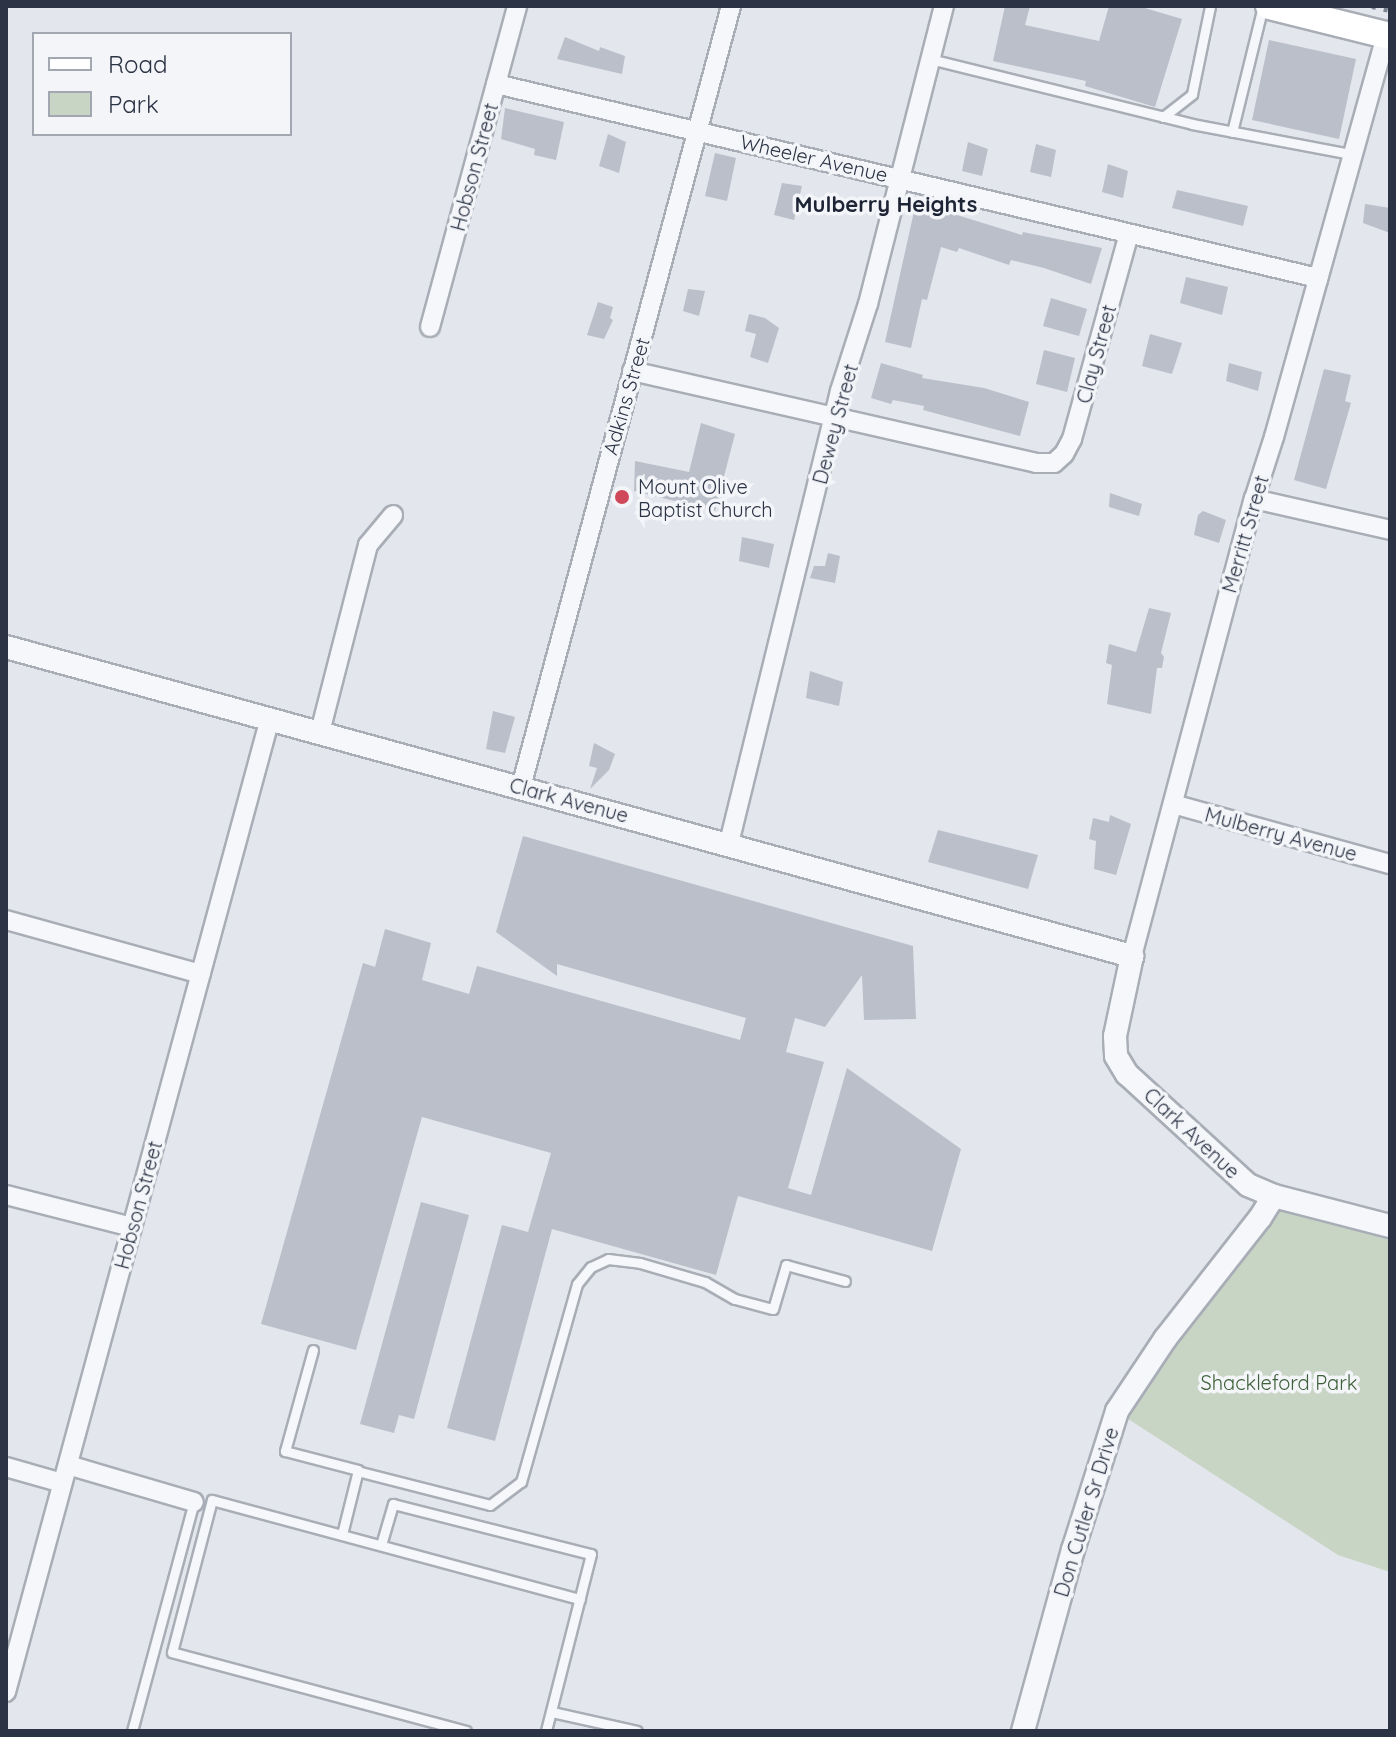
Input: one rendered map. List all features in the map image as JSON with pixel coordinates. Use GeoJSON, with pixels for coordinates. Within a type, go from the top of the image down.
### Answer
{"type":"FeatureCollection","features":[{"type":"Feature","properties":{"kind":"main road"},"geometry":{"type":"LineString","coordinates":[[1269,6],[1388,36]]}},
{"type":"Feature","properties":{"kind":"street","name":"Hobson Street"},"geometry":{"type":"LineString","coordinates":[[430,327],[517,6]]}},
{"type":"Feature","properties":{"kind":"street","name":"Adkins Street"},"geometry":{"type":"LineString","coordinates":[[521,787],[731,6]]}},
{"type":"Feature","properties":{"kind":"street","name":"Dewey Street"},"geometry":{"type":"LineString","coordinates":[[729,843],[833,418],[853,357],[944,6]]}},
{"type":"Feature","properties":{"kind":"street","name":"Merritt Street"},"geometry":{"type":"LineString","coordinates":[[1115,1036],[1132,956],[1254,499],[1351,154],[1388,36]]}},
{"type":"Feature","properties":{"kind":"street","name":"Wheeler Avenue"},"geometry":{"type":"LineString","coordinates":[[496,84],[1318,278]]}},
{"type":"Feature","properties":{"kind":"street","name":"Clay Street"},"geometry":{"type":"LineString","coordinates":[[833,418],[1036,463],[1048,463],[1064,454],[1072,439],[1129,234]]}},
{"type":"Feature","properties":{"kind":"street"},"geometry":{"type":"LineString","coordinates":[[632,371],[833,418]]}},
{"type":"Feature","properties":{"kind":"street"},"geometry":{"type":"LineString","coordinates":[[1254,499],[1390,530]]}},
{"type":"Feature","properties":{"kind":"street"},"geometry":{"type":"LineString","coordinates":[[320,732],[368,545],[393,515]]}},
{"type":"Feature","properties":{"kind":"street","name":"Clark Avenue"},"geometry":{"type":"LineString","coordinates":[[6,647],[1132,956]]}},
{"type":"Feature","properties":{"kind":"street","name":"Hobson Street"},"geometry":{"type":"LineString","coordinates":[[6,1692],[270,718]]}},
{"type":"Feature","properties":{"kind":"street","name":"Mulberry Avenue"},"geometry":{"type":"LineString","coordinates":[[1173,804],[1389,860]]}},
{"type":"Feature","properties":{"kind":"street"},"geometry":{"type":"LineString","coordinates":[[6,920],[201,974]]}},
{"type":"Feature","properties":{"kind":"street","name":"Clark Avenue"},"geometry":{"type":"LineString","coordinates":[[1115,1036],[1116,1056],[1127,1074],[1239,1178],[1274,1196],[1390,1226]]}},
{"type":"Feature","properties":{"kind":"street"},"geometry":{"type":"LineString","coordinates":[[6,1195],[132,1227]]}},
{"type":"Feature","properties":{"kind":"street","name":"Don Cutler Sr Drive"},"geometry":{"type":"LineString","coordinates":[[1023,1731],[1117,1411],[1165,1339],[1274,1196]]}},
{"type":"Feature","properties":{"kind":"street"},"geometry":{"type":"LineString","coordinates":[[6,1467],[65,1474],[194,1502]]}},
{"type":"Feature","properties":{"kind":"lane"},"geometry":{"type":"LineString","coordinates":[[1163,117],[1192,94],[1210,6]]}},
{"type":"Feature","properties":{"kind":"lane"},"geometry":{"type":"LineString","coordinates":[[1232,132],[1263,6]]}},
{"type":"Feature","properties":{"kind":"lane"},"geometry":{"type":"LineString","coordinates":[[930,59],[1163,117],[1351,154]]}},
{"type":"Feature","properties":{"kind":"lane"},"geometry":{"type":"LineString","coordinates":[[313,1350],[285,1451],[490,1505],[521,1482],[577,1284],[591,1267],[608,1259],[640,1263],[705,1282],[735,1299],[773,1309],[786,1265],[845,1281]]}},
{"type":"Feature","properties":{"kind":"lane"},"geometry":{"type":"LineString","coordinates":[[342,1534],[357,1471]]}},
{"type":"Feature","properties":{"kind":"lane"},"geometry":{"type":"LineString","coordinates":[[466,1731],[172,1652],[212,1500],[580,1599]]}},
{"type":"Feature","properties":{"kind":"lane"},"geometry":{"type":"LineString","coordinates":[[132,1731],[194,1502]]}},
{"type":"Feature","properties":{"kind":"lane"},"geometry":{"type":"LineString","coordinates":[[381,1545],[393,1504],[591,1554],[546,1731]]}},
{"type":"Feature","properties":{"kind":"lane"},"geometry":{"type":"LineString","coordinates":[[552,1712],[637,1731]]}},
{"type":"Feature","properties":{"kind":"green space","name":"Shackleford Park"},"geometry":{"type":"Polygon","coordinates":[[[1274,1200],[1390,1229],[1390,1572],[1338,1555],[1119,1413],[1274,1200]]]}},
{"type":"Feature","properties":{"kind":"building"},"geometry":{"type":"Polygon","coordinates":[[[1005,6],[1030,6],[1025,25],[1099,41],[1109,6],[1138,6],[1182,19],[1155,107],[1085,86],[1086,81],[993,61],[1005,6]]]}},
{"type":"Feature","properties":{"kind":"building"},"geometry":{"type":"Polygon","coordinates":[[[565,37],[599,51],[600,47],[625,56],[622,74],[557,59],[565,37]]]}},
{"type":"Feature","properties":{"kind":"building"},"geometry":{"type":"Polygon","coordinates":[[[1269,40],[1356,59],[1339,139],[1252,120],[1269,40]]]}},
{"type":"Feature","properties":{"kind":"building"},"geometry":{"type":"Polygon","coordinates":[[[505,108],[564,122],[556,160],[534,155],[535,149],[501,139],[505,108]]]}},
{"type":"Feature","properties":{"kind":"building"},"geometry":{"type":"Polygon","coordinates":[[[608,134],[626,142],[619,173],[599,166],[608,134]]]}},
{"type":"Feature","properties":{"kind":"building"},"geometry":{"type":"Polygon","coordinates":[[[968,142],[988,149],[982,176],[962,171],[968,142]]]}},
{"type":"Feature","properties":{"kind":"building"},"geometry":{"type":"Polygon","coordinates":[[[1036,144],[1056,150],[1051,177],[1030,172],[1036,144]]]}},
{"type":"Feature","properties":{"kind":"building"},"geometry":{"type":"Polygon","coordinates":[[[715,153],[736,158],[727,201],[705,196],[715,153]]]}},
{"type":"Feature","properties":{"kind":"building"},"geometry":{"type":"Polygon","coordinates":[[[1108,164],[1128,171],[1123,198],[1102,192],[1108,164]]]}},
{"type":"Feature","properties":{"kind":"building"},"geometry":{"type":"Polygon","coordinates":[[[782,183],[802,186],[794,220],[774,215],[782,183]]]}},
{"type":"Feature","properties":{"kind":"building"},"geometry":{"type":"Polygon","coordinates":[[[1177,190],[1248,206],[1243,226],[1172,208],[1177,190]]]}},
{"type":"Feature","properties":{"kind":"building"},"geometry":{"type":"Polygon","coordinates":[[[1365,204],[1390,208],[1390,233],[1363,223],[1365,204]]]}},
{"type":"Feature","properties":{"kind":"building"},"geometry":{"type":"Polygon","coordinates":[[[915,207],[947,212],[1022,235],[1023,232],[1102,248],[1091,284],[1044,268],[1011,260],[1009,265],[959,248],[957,252],[941,247],[927,300],[922,299],[911,348],[885,342],[915,207]]]}},
{"type":"Feature","properties":{"kind":"building"},"geometry":{"type":"Polygon","coordinates":[[[1186,277],[1228,287],[1222,315],[1180,303],[1186,277]]]}},
{"type":"Feature","properties":{"kind":"building"},"geometry":{"type":"Polygon","coordinates":[[[688,289],[705,291],[699,316],[683,311],[688,289]]]}},
{"type":"Feature","properties":{"kind":"building"},"geometry":{"type":"Polygon","coordinates":[[[1051,298],[1087,309],[1079,336],[1043,326],[1051,298]]]}},
{"type":"Feature","properties":{"kind":"building"},"geometry":{"type":"Polygon","coordinates":[[[598,302],[613,307],[610,318],[613,320],[604,339],[587,335],[598,302]]]}},
{"type":"Feature","properties":{"kind":"building"},"geometry":{"type":"Polygon","coordinates":[[[749,314],[765,318],[779,328],[768,363],[750,357],[756,334],[745,331],[749,314]]]}},
{"type":"Feature","properties":{"kind":"building"},"geometry":{"type":"Polygon","coordinates":[[[1150,334],[1182,343],[1172,374],[1142,366],[1150,334]]]}},
{"type":"Feature","properties":{"kind":"building"},"geometry":{"type":"Polygon","coordinates":[[[1044,350],[1075,358],[1067,392],[1036,384],[1044,350]]]}},
{"type":"Feature","properties":{"kind":"building"},"geometry":{"type":"Polygon","coordinates":[[[881,363],[923,375],[922,378],[984,388],[1029,402],[1020,436],[923,410],[924,406],[893,400],[891,404],[871,398],[881,363]]]}},
{"type":"Feature","properties":{"kind":"building"},"geometry":{"type":"Polygon","coordinates":[[[1229,363],[1262,372],[1258,391],[1226,381],[1229,363]]]}},
{"type":"Feature","properties":{"kind":"building"},"geometry":{"type":"Polygon","coordinates":[[[1324,369],[1351,375],[1345,401],[1351,403],[1326,489],[1294,480],[1324,369]]]}},
{"type":"Feature","properties":{"kind":"building"},"geometry":{"type":"Polygon","coordinates":[[[701,423],[735,434],[715,511],[634,491],[635,461],[689,472],[701,423]]]}},
{"type":"Feature","properties":{"kind":"building"},"geometry":{"type":"Polygon","coordinates":[[[1110,493],[1142,504],[1139,516],[1109,507],[1110,493]]]}},
{"type":"Feature","properties":{"kind":"building"},"geometry":{"type":"Polygon","coordinates":[[[1203,511],[1226,520],[1219,543],[1194,535],[1198,515],[1203,511]]]}},
{"type":"Feature","properties":{"kind":"building"},"geometry":{"type":"Polygon","coordinates":[[[742,537],[774,544],[769,568],[739,561],[742,537]]]}},
{"type":"Feature","properties":{"kind":"building"},"geometry":{"type":"Polygon","coordinates":[[[828,553],[840,556],[835,583],[810,578],[814,566],[825,566],[828,553]]]}},
{"type":"Feature","properties":{"kind":"building"},"geometry":{"type":"Polygon","coordinates":[[[1149,608],[1171,613],[1161,653],[1164,657],[1162,668],[1157,668],[1151,714],[1107,704],[1112,665],[1106,663],[1109,644],[1136,652],[1149,608]]]}},
{"type":"Feature","properties":{"kind":"building"},"geometry":{"type":"Polygon","coordinates":[[[810,671],[843,682],[839,706],[806,698],[810,671]]]}},
{"type":"Feature","properties":{"kind":"building"},"geometry":{"type":"Polygon","coordinates":[[[493,711],[515,717],[505,753],[486,749],[493,711]]]}},
{"type":"Feature","properties":{"kind":"building"},"geometry":{"type":"Polygon","coordinates":[[[594,743],[615,754],[609,770],[590,789],[597,768],[589,766],[594,743]]]}},
{"type":"Feature","properties":{"kind":"building"},"geometry":{"type":"Polygon","coordinates":[[[1110,815],[1131,824],[1116,875],[1094,869],[1096,841],[1089,839],[1093,818],[1109,822],[1110,815]]]}},
{"type":"Feature","properties":{"kind":"building"},"geometry":{"type":"Polygon","coordinates":[[[938,830],[1038,855],[1028,889],[928,862],[938,830]]]}},
{"type":"Feature","properties":{"kind":"building"},"geometry":{"type":"Polygon","coordinates":[[[523,836],[913,946],[916,1019],[864,1020],[862,975],[825,1027],[795,1018],[786,1052],[824,1062],[788,1188],[811,1195],[847,1068],[961,1149],[932,1251],[738,1196],[716,1275],[552,1229],[495,1441],[447,1428],[502,1225],[528,1232],[551,1153],[422,1117],[356,1350],[261,1324],[363,963],[375,967],[385,929],[431,943],[422,980],[469,994],[477,966],[740,1040],[746,1018],[557,964],[557,976],[496,932],[523,836]]]}},
{"type":"Feature","properties":{"kind":"building"},"geometry":{"type":"Polygon","coordinates":[[[421,1202],[469,1215],[414,1419],[399,1415],[394,1433],[360,1424],[421,1202]]]}},
{"type":"Feature","properties":{"kind":"railway"},"geometry":{"type":"LineString","coordinates":[[1372,6],[1390,10]]}},
{"type":"Feature","properties":{"kind":"place","name":"Mount Olive Baptist Church"},"geometry":{"type":"Point","coordinates":[622,497]}},
{"type":"Feature","properties":{"kind":"district","name":"Mulberry Heights"},"geometry":{"type":"Point","coordinates":[886,205]}}]}
